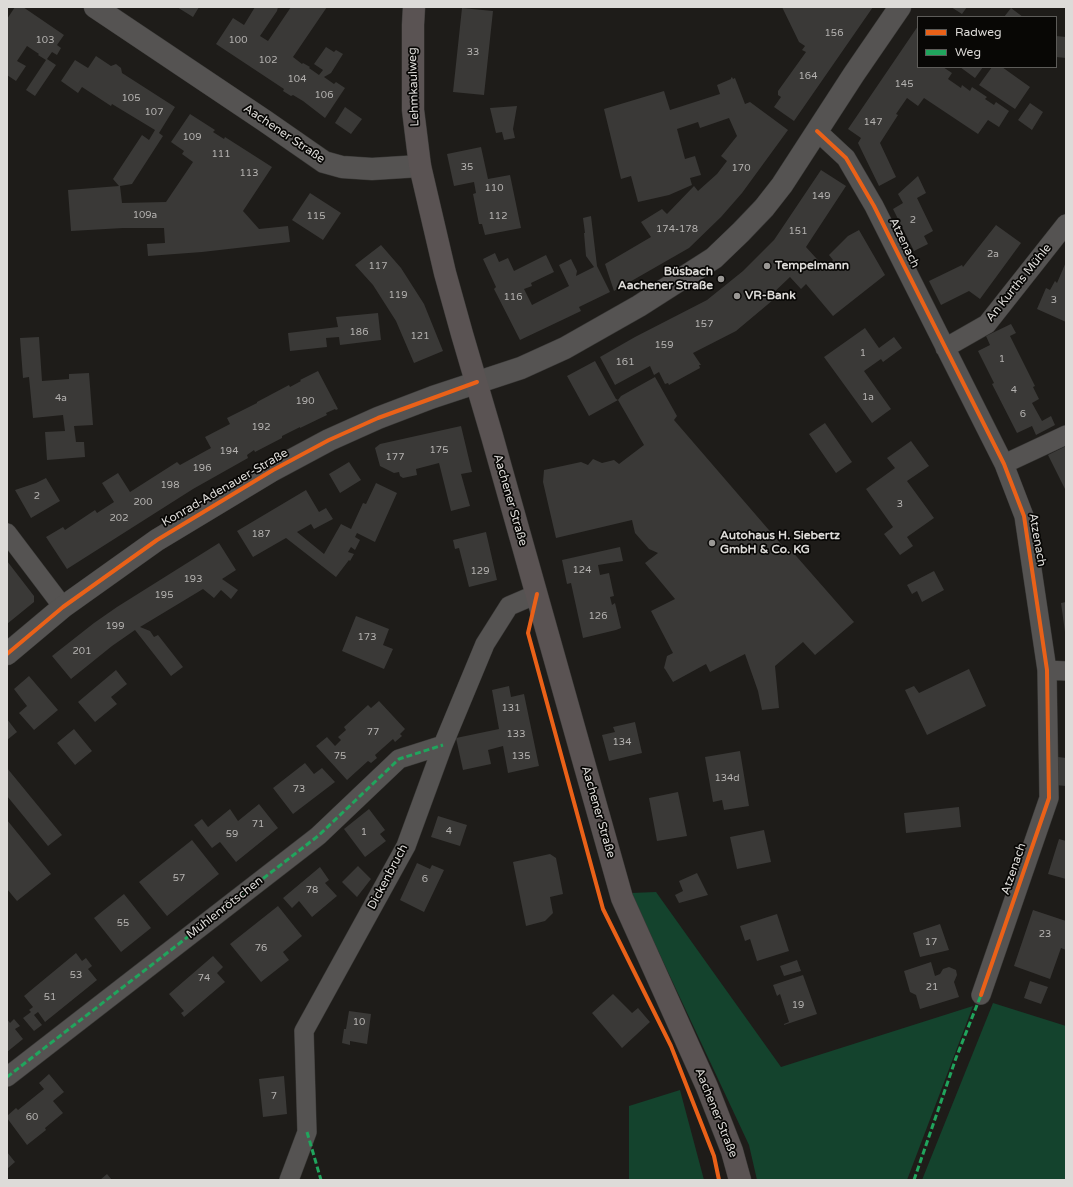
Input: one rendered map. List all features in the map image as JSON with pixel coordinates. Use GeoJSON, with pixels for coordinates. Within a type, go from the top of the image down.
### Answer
{"type":"FeatureCollection","features":[{"type":"Feature","properties":{"kind":"main road","name":"Lehmkaulweg"},"geometry":{"type":"LineString","coordinates":[[414,7],[412,25],[413,110],[420,166]]}},
{"type":"Feature","properties":{"kind":"main road","name":"Aachener Straße"},"geometry":{"type":"LineString","coordinates":[[420,166],[447,279],[622,898],[707,1087],[732,1151],[740,1180]]}},
{"type":"Feature","properties":{"kind":"street","name":"Aachener Straße"},"geometry":{"type":"LineString","coordinates":[[95,7],[324,162],[342,167],[372,169],[420,166]]}},
{"type":"Feature","properties":{"kind":"street","name":"Konrad-Adenauer-Straße"},"geometry":{"type":"LineString","coordinates":[[7,654],[63,607],[156,540],[273,470],[330,440],[378,418],[477,382],[521,368],[566,348],[639,306],[714,258],[764,208],[791,172],[900,7]]}},
{"type":"Feature","properties":{"kind":"street","name":"Atzenach"},"geometry":{"type":"LineString","coordinates":[[817,131],[846,158],[871,200],[1004,464],[1024,516],[1057,671],[1049,798],[981,995]]}},
{"type":"Feature","properties":{"kind":"street","name":"An Kurths Mühle"},"geometry":{"type":"LineString","coordinates":[[945,348],[987,324],[1066,224]]}},
{"type":"Feature","properties":{"kind":"street"},"geometry":{"type":"LineString","coordinates":[[1004,464],[1066,435]]}},
{"type":"Feature","properties":{"kind":"street"},"geometry":{"type":"LineString","coordinates":[[7,533],[63,607]]}},
{"type":"Feature","properties":{"kind":"street","name":"Dickenbruch"},"geometry":{"type":"LineString","coordinates":[[289,1180],[306,1132],[304,1031],[406,846],[443,745],[485,644],[509,606],[536,594]]}},
{"type":"Feature","properties":{"kind":"street","name":"Mühlenrötschen"},"geometry":{"type":"LineString","coordinates":[[7,1077],[318,836],[399,759],[443,745]]}},
{"type":"Feature","properties":{"kind":"green space"},"geometry":{"type":"Polygon","coordinates":[[[656,892],[781,1067],[973,1006],[907,1180],[757,1180],[749,1145],[631,893],[656,892]]]}},
{"type":"Feature","properties":{"kind":"green space"},"geometry":{"type":"Polygon","coordinates":[[[993,1003],[1066,1026],[1066,1180],[922,1180],[993,1003]]]}},
{"type":"Feature","properties":{"kind":"green space"},"geometry":{"type":"Polygon","coordinates":[[[680,1090],[704,1180],[629,1180],[629,1106],[680,1090]]]}},
{"type":"Feature","properties":{"kind":"building"},"geometry":{"type":"Polygon","coordinates":[[[15,7],[23,7],[64,35],[57,45],[61,48],[57,55],[52,52],[47,59],[56,65],[35,96],[26,90],[46,60],[38,55],[39,54],[27,46],[17,61],[26,66],[16,81],[7,75],[7,19],[15,7]]]}},
{"type":"Feature","properties":{"kind":"building"},"geometry":{"type":"Polygon","coordinates":[[[177,7],[199,7],[193,17],[177,7]]]}},
{"type":"Feature","properties":{"kind":"building"},"geometry":{"type":"Polygon","coordinates":[[[255,7],[278,7],[277,11],[260,36],[268,41],[291,7],[327,7],[293,57],[302,64],[303,63],[310,67],[309,68],[319,75],[323,70],[314,64],[326,47],[334,52],[336,50],[343,54],[331,73],[324,77],[334,84],[336,82],[345,88],[325,118],[303,101],[283,91],[284,89],[216,44],[233,18],[244,25],[255,7]]]}},
{"type":"Feature","properties":{"kind":"building"},"geometry":{"type":"Polygon","coordinates":[[[782,7],[873,7],[794,121],[774,107],[781,97],[778,95],[778,91],[806,52],[802,50],[805,46],[799,42],[782,7]]]}},
{"type":"Feature","properties":{"kind":"building"},"geometry":{"type":"Polygon","coordinates":[[[951,7],[967,7],[962,14],[951,7]]]}},
{"type":"Feature","properties":{"kind":"building"},"geometry":{"type":"Polygon","coordinates":[[[462,8],[493,11],[484,95],[453,92],[462,8]]]}},
{"type":"Feature","properties":{"kind":"building"},"geometry":{"type":"Polygon","coordinates":[[[1011,8],[1022,16],[1005,16],[1011,8]]]}},
{"type":"Feature","properties":{"kind":"building"},"geometry":{"type":"Polygon","coordinates":[[[917,27],[917,68],[944,68],[952,73],[948,79],[961,88],[962,85],[970,91],[972,87],[987,97],[985,99],[994,105],[996,102],[1009,111],[999,127],[988,120],[978,134],[924,98],[918,106],[907,98],[896,114],[898,115],[880,143],[896,177],[879,186],[858,143],[861,138],[848,129],[917,27]]]}},
{"type":"Feature","properties":{"kind":"building"},"geometry":{"type":"Polygon","coordinates":[[[1057,36],[1066,37],[1066,58],[1057,57],[1057,36]]]}},
{"type":"Feature","properties":{"kind":"building"},"geometry":{"type":"Polygon","coordinates":[[[96,56],[111,66],[116,64],[121,68],[122,73],[175,107],[159,133],[163,136],[132,184],[120,186],[122,203],[166,202],[193,162],[182,154],[184,151],[171,142],[190,114],[215,130],[213,132],[224,139],[225,137],[272,167],[243,211],[259,229],[288,226],[290,242],[202,252],[148,256],[147,244],[165,243],[164,228],[123,228],[71,231],[68,190],[119,186],[113,179],[142,135],[149,140],[155,130],[112,104],[111,106],[82,87],[78,93],[61,81],[75,60],[88,68],[96,56]]]}},
{"type":"Feature","properties":{"kind":"building"},"geometry":{"type":"Polygon","coordinates":[[[961,68],[982,68],[975,78],[961,68]]]}},
{"type":"Feature","properties":{"kind":"building"},"geometry":{"type":"Polygon","coordinates":[[[991,68],[1003,68],[1030,87],[1015,109],[979,85],[991,68]]]}},
{"type":"Feature","properties":{"kind":"building"},"geometry":{"type":"Polygon","coordinates":[[[732,77],[733,79],[735,78],[745,104],[750,102],[788,130],[742,193],[721,217],[689,248],[614,291],[605,264],[651,237],[641,222],[662,209],[667,214],[694,186],[698,191],[717,174],[727,161],[721,156],[737,136],[729,118],[700,128],[698,122],[677,129],[685,159],[695,156],[701,175],[690,178],[692,185],[669,195],[638,202],[631,176],[621,179],[604,109],[664,91],[670,110],[720,94],[717,85],[731,79],[732,77]]]}},
{"type":"Feature","properties":{"kind":"building"},"geometry":{"type":"Polygon","coordinates":[[[1030,103],[1043,112],[1032,130],[1018,120],[1030,103]]]}},
{"type":"Feature","properties":{"kind":"building"},"geometry":{"type":"Polygon","coordinates":[[[517,106],[513,129],[515,138],[504,140],[502,132],[496,133],[490,108],[517,106]]]}},
{"type":"Feature","properties":{"kind":"building"},"geometry":{"type":"Polygon","coordinates":[[[345,107],[362,119],[351,134],[335,123],[345,107]]]}},
{"type":"Feature","properties":{"kind":"building"},"geometry":{"type":"Polygon","coordinates":[[[481,147],[488,179],[510,175],[521,228],[485,235],[482,224],[479,224],[473,194],[476,193],[474,182],[454,186],[447,154],[481,147]]]}},
{"type":"Feature","properties":{"kind":"building"},"geometry":{"type":"Polygon","coordinates":[[[821,170],[846,186],[806,247],[825,268],[833,260],[829,255],[848,236],[859,230],[885,275],[833,316],[806,284],[801,289],[790,277],[769,297],[773,300],[736,331],[693,353],[701,365],[699,365],[700,368],[669,385],[668,383],[665,384],[659,372],[654,375],[650,366],[615,385],[600,357],[707,300],[743,271],[774,240],[821,170]]]}},
{"type":"Feature","properties":{"kind":"building"},"geometry":{"type":"Polygon","coordinates":[[[918,176],[926,193],[917,198],[933,231],[924,236],[928,244],[914,251],[893,209],[903,203],[898,194],[918,176]]]}},
{"type":"Feature","properties":{"kind":"building"},"geometry":{"type":"Polygon","coordinates":[[[310,193],[341,213],[323,240],[292,220],[310,193]]]}},
{"type":"Feature","properties":{"kind":"building"},"geometry":{"type":"Polygon","coordinates":[[[591,216],[597,266],[610,292],[579,307],[581,311],[520,340],[494,289],[496,287],[483,259],[495,253],[499,262],[508,258],[514,271],[546,255],[554,272],[531,283],[532,286],[524,289],[532,305],[569,286],[559,265],[571,259],[577,271],[576,276],[594,267],[586,256],[583,218],[591,216]]]}},
{"type":"Feature","properties":{"kind":"building"},"geometry":{"type":"Polygon","coordinates":[[[996,225],[1021,243],[980,299],[969,291],[941,305],[929,281],[962,265],[963,267],[996,225]]]}},
{"type":"Feature","properties":{"kind":"building"},"geometry":{"type":"Polygon","coordinates":[[[381,245],[401,268],[424,304],[443,351],[414,363],[396,321],[373,285],[355,265],[381,245]]]}},
{"type":"Feature","properties":{"kind":"building"},"geometry":{"type":"Polygon","coordinates":[[[1066,262],[1066,322],[1037,309],[1046,288],[1050,290],[1055,281],[1057,283],[1066,262]]]}},
{"type":"Feature","properties":{"kind":"building"},"geometry":{"type":"Polygon","coordinates":[[[378,313],[381,340],[340,345],[339,337],[326,338],[327,347],[290,351],[288,333],[338,327],[336,317],[378,313]]]}},
{"type":"Feature","properties":{"kind":"building"},"geometry":{"type":"Polygon","coordinates":[[[1011,324],[1016,333],[1010,336],[1035,386],[1033,387],[1039,399],[1032,403],[1042,421],[1051,416],[1055,425],[1036,435],[1032,426],[1017,433],[992,384],[994,383],[978,351],[990,345],[986,336],[1011,324]]]}},
{"type":"Feature","properties":{"kind":"building"},"geometry":{"type":"Polygon","coordinates":[[[865,328],[879,348],[894,337],[902,348],[883,362],[881,359],[864,371],[891,409],[872,423],[824,357],[865,328]]]}},
{"type":"Feature","properties":{"kind":"building"},"geometry":{"type":"Polygon","coordinates":[[[39,337],[42,381],[69,379],[69,374],[89,373],[93,425],[74,426],[76,442],[84,442],[85,457],[47,460],[45,432],[65,431],[63,415],[33,418],[29,377],[23,378],[20,338],[39,337]]]}},
{"type":"Feature","properties":{"kind":"building"},"geometry":{"type":"Polygon","coordinates":[[[595,361],[616,399],[618,400],[589,416],[567,376],[595,361]]]}},
{"type":"Feature","properties":{"kind":"building"},"geometry":{"type":"Polygon","coordinates":[[[318,371],[338,409],[326,413],[327,415],[282,436],[282,438],[255,452],[254,450],[247,455],[248,458],[193,489],[67,569],[46,537],[63,527],[65,530],[95,510],[97,513],[114,502],[102,483],[118,473],[130,492],[177,462],[180,465],[211,448],[205,437],[230,424],[227,418],[289,385],[290,387],[318,371]]]}},
{"type":"Feature","properties":{"kind":"building","name":"Autohaus H. Siebertz GmbH & Co. KG"},"geometry":{"type":"Polygon","coordinates":[[[655,377],[677,416],[674,420],[787,551],[790,549],[854,622],[815,655],[803,642],[775,666],[779,708],[762,710],[758,691],[745,654],[710,672],[706,664],[673,682],[664,668],[667,656],[673,653],[651,611],[675,599],[645,563],[658,553],[649,549],[635,533],[632,520],[556,538],[543,482],[544,470],[581,462],[588,465],[593,459],[602,463],[614,460],[619,464],[644,445],[618,400],[621,396],[655,377]]]}},
{"type":"Feature","properties":{"kind":"building"},"geometry":{"type":"Polygon","coordinates":[[[825,423],[852,462],[836,473],[809,434],[825,423]]]}},
{"type":"Feature","properties":{"kind":"building"},"geometry":{"type":"Polygon","coordinates":[[[461,426],[472,472],[461,474],[470,506],[451,511],[439,463],[416,469],[417,475],[403,478],[400,476],[399,472],[394,473],[380,466],[375,448],[380,444],[461,426]]]}},
{"type":"Feature","properties":{"kind":"building"},"geometry":{"type":"Polygon","coordinates":[[[911,441],[929,466],[907,481],[934,518],[907,537],[913,546],[900,555],[884,534],[893,527],[866,489],[895,468],[887,458],[911,441]]]}},
{"type":"Feature","properties":{"kind":"building"},"geometry":{"type":"Polygon","coordinates":[[[1066,446],[1066,491],[1048,455],[1066,446]]]}},
{"type":"Feature","properties":{"kind":"building"},"geometry":{"type":"Polygon","coordinates":[[[349,462],[361,480],[340,493],[329,474],[349,462]]]}},
{"type":"Feature","properties":{"kind":"building"},"geometry":{"type":"Polygon","coordinates":[[[46,478],[60,501],[31,518],[15,490],[46,478]]]}},
{"type":"Feature","properties":{"kind":"building"},"geometry":{"type":"Polygon","coordinates":[[[376,483],[397,493],[375,542],[357,533],[355,537],[360,540],[355,550],[351,547],[348,552],[354,554],[336,577],[286,538],[253,557],[237,531],[306,490],[319,512],[326,508],[333,519],[314,529],[311,524],[297,532],[324,554],[341,524],[351,529],[363,503],[366,504],[376,483]]]}},
{"type":"Feature","properties":{"kind":"building"},"geometry":{"type":"Polygon","coordinates":[[[486,532],[497,580],[469,587],[459,548],[455,549],[453,540],[486,532]]]}},
{"type":"Feature","properties":{"kind":"building"},"geometry":{"type":"Polygon","coordinates":[[[219,543],[236,570],[222,579],[238,590],[231,599],[221,590],[214,598],[203,589],[140,627],[150,631],[154,637],[158,635],[183,667],[171,676],[135,630],[112,646],[71,679],[52,656],[117,607],[219,543]]]}},
{"type":"Feature","properties":{"kind":"building"},"geometry":{"type":"Polygon","coordinates":[[[620,547],[623,561],[598,565],[600,575],[609,573],[614,596],[610,597],[612,605],[615,603],[621,628],[583,638],[571,583],[567,584],[562,560],[620,547]]]}},
{"type":"Feature","properties":{"kind":"building"},"geometry":{"type":"Polygon","coordinates":[[[7,561],[34,596],[34,602],[7,624],[7,561]]]}},
{"type":"Feature","properties":{"kind":"building"},"geometry":{"type":"Polygon","coordinates":[[[934,571],[944,590],[922,602],[917,591],[912,594],[907,585],[934,571]]]}},
{"type":"Feature","properties":{"kind":"building"},"geometry":{"type":"Polygon","coordinates":[[[1066,602],[1066,632],[1065,632],[1061,603],[1066,602]]]}},
{"type":"Feature","properties":{"kind":"building"},"geometry":{"type":"Polygon","coordinates":[[[356,616],[389,629],[383,645],[393,649],[384,669],[342,651],[356,616]]]}},
{"type":"Feature","properties":{"kind":"building"},"geometry":{"type":"Polygon","coordinates":[[[969,669],[986,706],[927,735],[905,690],[914,686],[919,693],[969,669]]]}},
{"type":"Feature","properties":{"kind":"building"},"geometry":{"type":"Polygon","coordinates":[[[116,670],[127,684],[111,697],[117,704],[95,722],[78,702],[116,670]]]}},
{"type":"Feature","properties":{"kind":"building"},"geometry":{"type":"Polygon","coordinates":[[[29,676],[58,710],[34,730],[19,713],[27,706],[14,689],[29,676]]]}},
{"type":"Feature","properties":{"kind":"building"},"geometry":{"type":"Polygon","coordinates":[[[509,686],[511,697],[524,694],[539,766],[508,773],[503,746],[488,750],[491,764],[463,770],[456,738],[499,729],[492,690],[509,686]]]}},
{"type":"Feature","properties":{"kind":"building"},"geometry":{"type":"Polygon","coordinates":[[[379,701],[405,729],[400,734],[402,736],[395,742],[393,739],[375,755],[377,758],[371,763],[368,761],[347,780],[316,746],[327,737],[335,746],[341,740],[338,737],[346,730],[344,727],[368,705],[371,708],[379,701]]]}},
{"type":"Feature","properties":{"kind":"building"},"geometry":{"type":"Polygon","coordinates":[[[7,719],[17,732],[7,740],[7,719]]]}},
{"type":"Feature","properties":{"kind":"building"},"geometry":{"type":"Polygon","coordinates":[[[635,722],[642,753],[609,761],[602,735],[615,732],[613,727],[635,722]]]}},
{"type":"Feature","properties":{"kind":"building"},"geometry":{"type":"Polygon","coordinates":[[[74,729],[92,751],[75,765],[57,743],[74,729]]]}},
{"type":"Feature","properties":{"kind":"building"},"geometry":{"type":"Polygon","coordinates":[[[740,751],[749,806],[724,810],[722,800],[713,802],[705,757],[740,751]]]}},
{"type":"Feature","properties":{"kind":"building"},"geometry":{"type":"Polygon","coordinates":[[[1058,757],[1066,758],[1066,786],[1055,785],[1058,757]]]}},
{"type":"Feature","properties":{"kind":"building"},"geometry":{"type":"Polygon","coordinates":[[[305,763],[314,774],[322,768],[335,782],[293,814],[273,788],[305,763]]]}},
{"type":"Feature","properties":{"kind":"building"},"geometry":{"type":"Polygon","coordinates":[[[7,768],[62,835],[48,846],[7,796],[7,768]]]}},
{"type":"Feature","properties":{"kind":"building"},"geometry":{"type":"Polygon","coordinates":[[[678,792],[687,836],[657,841],[649,798],[678,792]]]}},
{"type":"Feature","properties":{"kind":"building"},"geometry":{"type":"Polygon","coordinates":[[[259,804],[278,828],[236,862],[220,842],[212,848],[194,825],[202,819],[208,827],[230,809],[238,821],[259,804]]]}},
{"type":"Feature","properties":{"kind":"building"},"geometry":{"type":"Polygon","coordinates":[[[959,807],[961,827],[906,833],[904,813],[959,807]]]}},
{"type":"Feature","properties":{"kind":"building"},"geometry":{"type":"Polygon","coordinates":[[[369,809],[385,830],[380,834],[386,841],[365,857],[344,829],[369,809]]]}},
{"type":"Feature","properties":{"kind":"building"},"geometry":{"type":"Polygon","coordinates":[[[438,816],[467,825],[460,846],[431,837],[438,816]]]}},
{"type":"Feature","properties":{"kind":"building"},"geometry":{"type":"Polygon","coordinates":[[[7,820],[51,874],[17,901],[7,889],[7,820]]]}},
{"type":"Feature","properties":{"kind":"building"},"geometry":{"type":"Polygon","coordinates":[[[764,830],[771,862],[737,869],[730,837],[764,830]]]}},
{"type":"Feature","properties":{"kind":"building"},"geometry":{"type":"Polygon","coordinates":[[[1059,839],[1066,841],[1066,879],[1048,874],[1059,839]]]}},
{"type":"Feature","properties":{"kind":"building"},"geometry":{"type":"Polygon","coordinates":[[[192,840],[219,874],[167,916],[139,882],[192,840]]]}},
{"type":"Feature","properties":{"kind":"building"},"geometry":{"type":"Polygon","coordinates":[[[550,854],[556,858],[563,894],[550,897],[553,913],[545,921],[526,926],[513,862],[550,854]]]}},
{"type":"Feature","properties":{"kind":"building"},"geometry":{"type":"Polygon","coordinates":[[[417,863],[430,869],[432,865],[444,870],[424,912],[400,900],[417,863]]]}},
{"type":"Feature","properties":{"kind":"building"},"geometry":{"type":"Polygon","coordinates":[[[358,866],[371,879],[357,897],[342,882],[358,866]]]}},
{"type":"Feature","properties":{"kind":"building"},"geometry":{"type":"Polygon","coordinates":[[[320,867],[329,880],[325,883],[337,896],[312,917],[299,901],[292,908],[283,898],[320,867]]]}},
{"type":"Feature","properties":{"kind":"building"},"geometry":{"type":"Polygon","coordinates":[[[697,873],[708,895],[679,903],[675,895],[683,891],[679,881],[697,873]]]}},
{"type":"Feature","properties":{"kind":"building"},"geometry":{"type":"Polygon","coordinates":[[[124,894],[151,928],[121,952],[94,918],[124,894]]]}},
{"type":"Feature","properties":{"kind":"building"},"geometry":{"type":"Polygon","coordinates":[[[278,906],[302,936],[283,952],[289,960],[261,982],[230,944],[278,906]]]}},
{"type":"Feature","properties":{"kind":"building"},"geometry":{"type":"Polygon","coordinates":[[[1033,910],[1066,921],[1066,950],[1061,948],[1050,979],[1014,966],[1033,910]]]}},
{"type":"Feature","properties":{"kind":"building"},"geometry":{"type":"Polygon","coordinates":[[[777,914],[789,951],[757,961],[750,939],[745,941],[740,926],[777,914]]]}},
{"type":"Feature","properties":{"kind":"building"},"geometry":{"type":"Polygon","coordinates":[[[940,924],[949,950],[920,957],[913,933],[940,924]]]}},
{"type":"Feature","properties":{"kind":"building"},"geometry":{"type":"Polygon","coordinates":[[[76,953],[82,961],[86,958],[92,966],[88,969],[97,980],[45,1022],[38,1012],[34,1015],[42,1025],[34,1031],[23,1018],[31,1012],[29,1010],[33,1007],[24,996],[76,953]]]}},
{"type":"Feature","properties":{"kind":"building"},"geometry":{"type":"Polygon","coordinates":[[[213,956],[223,967],[217,973],[225,982],[184,1017],[181,1013],[184,1011],[169,994],[213,956]]]}},
{"type":"Feature","properties":{"kind":"building"},"geometry":{"type":"Polygon","coordinates":[[[797,960],[801,971],[784,976],[780,966],[797,960]]]}},
{"type":"Feature","properties":{"kind":"building"},"geometry":{"type":"Polygon","coordinates":[[[931,962],[935,976],[940,974],[943,969],[949,967],[956,970],[957,975],[954,982],[959,997],[920,1009],[916,995],[910,992],[904,971],[931,962]]]}},
{"type":"Feature","properties":{"kind":"building"},"geometry":{"type":"Polygon","coordinates":[[[803,975],[817,1014],[784,1025],[789,1022],[780,994],[777,996],[773,985],[803,975]]]}},
{"type":"Feature","properties":{"kind":"building"},"geometry":{"type":"Polygon","coordinates":[[[1030,981],[1048,987],[1041,1004],[1024,998],[1030,981]]]}},
{"type":"Feature","properties":{"kind":"building"},"geometry":{"type":"Polygon","coordinates":[[[613,994],[632,1013],[638,1008],[650,1022],[622,1048],[592,1013],[613,994]]]}},
{"type":"Feature","properties":{"kind":"building"},"geometry":{"type":"Polygon","coordinates":[[[349,1011],[371,1014],[367,1044],[350,1041],[350,1045],[342,1043],[349,1011]]]}},
{"type":"Feature","properties":{"kind":"building"},"geometry":{"type":"Polygon","coordinates":[[[7,1019],[10,1023],[14,1019],[20,1026],[15,1029],[23,1039],[7,1052],[7,1019]]]}},
{"type":"Feature","properties":{"kind":"building"},"geometry":{"type":"Polygon","coordinates":[[[49,1074],[64,1092],[53,1101],[63,1113],[45,1128],[46,1130],[27,1145],[7,1116],[16,1108],[18,1110],[44,1089],[39,1083],[49,1074]]]}},
{"type":"Feature","properties":{"kind":"building"},"geometry":{"type":"Polygon","coordinates":[[[284,1076],[287,1114],[263,1117],[259,1079],[284,1076]]]}},
{"type":"Feature","properties":{"kind":"building"},"geometry":{"type":"Polygon","coordinates":[[[7,1152],[15,1162],[7,1169],[7,1152]]]}},
{"type":"Feature","properties":{"kind":"building"},"geometry":{"type":"Polygon","coordinates":[[[107,1174],[112,1180],[100,1180],[107,1174]]]}},
{"type":"Feature","properties":{"kind":"marked path"},"geometry":{"type":"LineString","coordinates":[[7,1077],[318,836],[399,759],[443,745]]}},
{"type":"Feature","properties":{"kind":"marked path"},"geometry":{"type":"LineString","coordinates":[[914,1180],[956,1058],[981,995]]}},
{"type":"Feature","properties":{"kind":"marked path"},"geometry":{"type":"LineString","coordinates":[[307,1132],[321,1180]]}},
{"type":"Feature","properties":{"kind":"cycle path"},"geometry":{"type":"LineString","coordinates":[[817,131],[846,158],[874,206],[1004,464],[1024,516],[1047,670],[1049,798],[981,995]]}},
{"type":"Feature","properties":{"kind":"cycle path"},"geometry":{"type":"LineString","coordinates":[[7,654],[63,607],[157,540],[273,470],[329,440],[378,418],[477,382]]}},
{"type":"Feature","properties":{"kind":"cycle path"},"geometry":{"type":"LineString","coordinates":[[537,594],[528,633],[603,909],[671,1046],[714,1156],[719,1180]]}},
{"type":"Feature","properties":{"kind":"place","name":"Tempelmann"},"geometry":{"type":"Point","coordinates":[767,266]}},
{"type":"Feature","properties":{"kind":"place","name":"Büsbach Aachener Straße"},"geometry":{"type":"Point","coordinates":[721,279]}},
{"type":"Feature","properties":{"kind":"place","name":"VR-Bank"},"geometry":{"type":"Point","coordinates":[737,296]}},
{"type":"Feature","properties":{"kind":"place","name":"Autohaus H. Siebertz GmbH & Co. KG"},"geometry":{"type":"Point","coordinates":[712,543]}}]}
